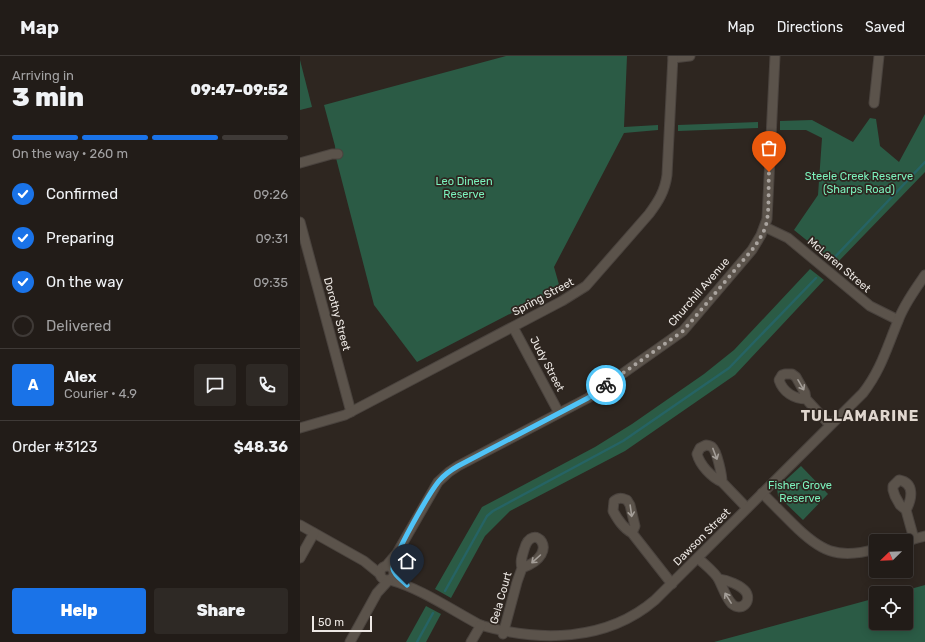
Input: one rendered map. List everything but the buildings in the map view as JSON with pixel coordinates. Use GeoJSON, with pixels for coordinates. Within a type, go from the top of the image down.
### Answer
{"type":"FeatureCollection","features":[{"type":"Feature","properties":{"kind":"street"},"geometry":{"type":"LineString","coordinates":[[673,57],[690,56]]}},
{"type":"Feature","properties":{"kind":"street","name":"Churchill Avenue"},"geometry":{"type":"LineString","coordinates":[[350,642],[377,593],[397,552],[432,490],[443,477],[458,466],[592,395],[683,331],[752,250],[765,227],[767,219],[776,56]]}},
{"type":"Feature","properties":{"kind":"street"},"geometry":{"type":"LineString","coordinates":[[874,103],[879,56]]}},
{"type":"Feature","properties":{"kind":"street","name":"Spring Street"},"geometry":{"type":"LineString","coordinates":[[300,428],[337,418],[351,412],[513,327],[586,286],[657,204],[663,190],[667,175],[673,57]]}},
{"type":"Feature","properties":{"kind":"street"},"geometry":{"type":"LineString","coordinates":[[300,163],[332,154],[338,154]]}},
{"type":"Feature","properties":{"kind":"street","name":"Dorothy Street"},"geometry":{"type":"LineString","coordinates":[[300,222],[351,412]]}},
{"type":"Feature","properties":{"kind":"street","name":"McLaren Street"},"geometry":{"type":"LineString","coordinates":[[765,227],[788,238],[870,306],[898,320]]}},
{"type":"Feature","properties":{"kind":"street","name":"Dawson Street"},"geometry":{"type":"LineString","coordinates":[[387,573],[481,625],[520,639],[553,642],[587,637],[611,629],[633,617],[644,610],[672,584],[872,382],[878,371],[904,307],[925,276]]}},
{"type":"Feature","properties":{"kind":"street","name":"Judy Street"},"geometry":{"type":"LineString","coordinates":[[513,327],[559,413]]}},
{"type":"Feature","properties":{"kind":"street"},"geometry":{"type":"LineString","coordinates":[[806,400],[830,425]]}},
{"type":"Feature","properties":{"kind":"street"},"geometry":{"type":"LineString","coordinates":[[722,482],[747,508]]}},
{"type":"Feature","properties":{"kind":"street"},"geometry":{"type":"LineString","coordinates":[[762,493],[807,538],[817,545],[833,552],[852,554],[869,550]]}},
{"type":"Feature","properties":{"kind":"street"},"geometry":{"type":"LineString","coordinates":[[906,510],[909,534]]}},
{"type":"Feature","properties":{"kind":"street"},"geometry":{"type":"LineString","coordinates":[[300,525],[387,573]]}},
{"type":"Feature","properties":{"kind":"street"},"geometry":{"type":"LineString","coordinates":[[300,558],[314,533]]}},
{"type":"Feature","properties":{"kind":"street"},"geometry":{"type":"LineString","coordinates":[[632,533],[672,584]]}},
{"type":"Feature","properties":{"kind":"street"},"geometry":{"type":"LineString","coordinates":[[913,539],[925,536]]}},
{"type":"Feature","properties":{"kind":"street"},"geometry":{"type":"LineString","coordinates":[[698,558],[719,579]]}},
{"type":"Feature","properties":{"kind":"street","name":"Gela Court"},"geometry":{"type":"LineString","coordinates":[[503,634],[522,568]]}},
{"type":"Feature","properties":{"kind":"street"},"geometry":{"type":"LineString","coordinates":[[471,642],[481,625]]}},
{"type":"Feature","properties":{"kind":"green space","name":"Leo Dineen Reserve"},"geometry":{"type":"Polygon","coordinates":[[[506,56],[627,56],[624,127],[658,125],[658,130],[624,133],[554,267],[560,288],[417,362],[374,305],[336,158],[335,146],[324,105],[506,56]]]}},
{"type":"Feature","properties":{"kind":"green space"},"geometry":{"type":"Polygon","coordinates":[[[300,60],[312,107],[300,110],[300,60]]]}},
{"type":"Feature","properties":{"kind":"green space","name":"Steele Creek Reserve (Sharps Road)"},"geometry":{"type":"Polygon","coordinates":[[[925,114],[925,172],[836,264],[794,230],[818,195],[822,138],[806,130],[780,130],[780,121],[812,120],[853,142],[870,118],[876,119],[880,146],[899,162],[925,114]]]}},
{"type":"Feature","properties":{"kind":"green space"},"geometry":{"type":"Polygon","coordinates":[[[758,122],[758,128],[678,131],[678,125],[758,122]]]}},
{"type":"Feature","properties":{"kind":"green space"},"geometry":{"type":"Polygon","coordinates":[[[810,269],[824,280],[735,375],[625,451],[510,511],[485,536],[451,598],[435,589],[482,507],[595,447],[632,424],[704,374],[734,350],[810,269]]]}},
{"type":"Feature","properties":{"kind":"green space","name":"Fisher Grove Reserve"},"geometry":{"type":"Polygon","coordinates":[[[801,466],[828,494],[803,520],[778,496],[777,488],[801,466]]]}},
{"type":"Feature","properties":{"kind":"green space"},"geometry":{"type":"Polygon","coordinates":[[[925,585],[925,642],[714,642],[869,600],[869,630],[913,630],[913,588],[925,585]]]}},
{"type":"Feature","properties":{"kind":"green space"},"geometry":{"type":"Polygon","coordinates":[[[426,606],[441,614],[426,642],[406,642],[426,606]]]}},
{"type":"Feature","properties":{"kind":"waterway"},"geometry":{"type":"LineString","coordinates":[[834,258],[925,162]]}},
{"type":"Feature","properties":{"kind":"waterway"},"geometry":{"type":"LineString","coordinates":[[445,591],[487,516],[493,511],[623,441],[729,368],[816,278]]}},
{"type":"Feature","properties":{"kind":"waterway"},"geometry":{"type":"LineString","coordinates":[[417,642],[433,613]]}},
{"type":"Feature","properties":{"kind":"way so far"},"geometry":{"type":"LineString","coordinates":[[606,385],[683,331],[752,250],[762,235],[767,219],[769,172]]}},
{"type":"Feature","properties":{"kind":"district","name":"TULLAMARINE"},"geometry":{"type":"Point","coordinates":[860,416]}},
{"type":"Feature","properties":{"kind":"route"},"geometry":{"type":"LineString","coordinates":[[407,585],[393,569],[397,552],[438,482],[458,466],[588,398],[606,385]]}}]}
